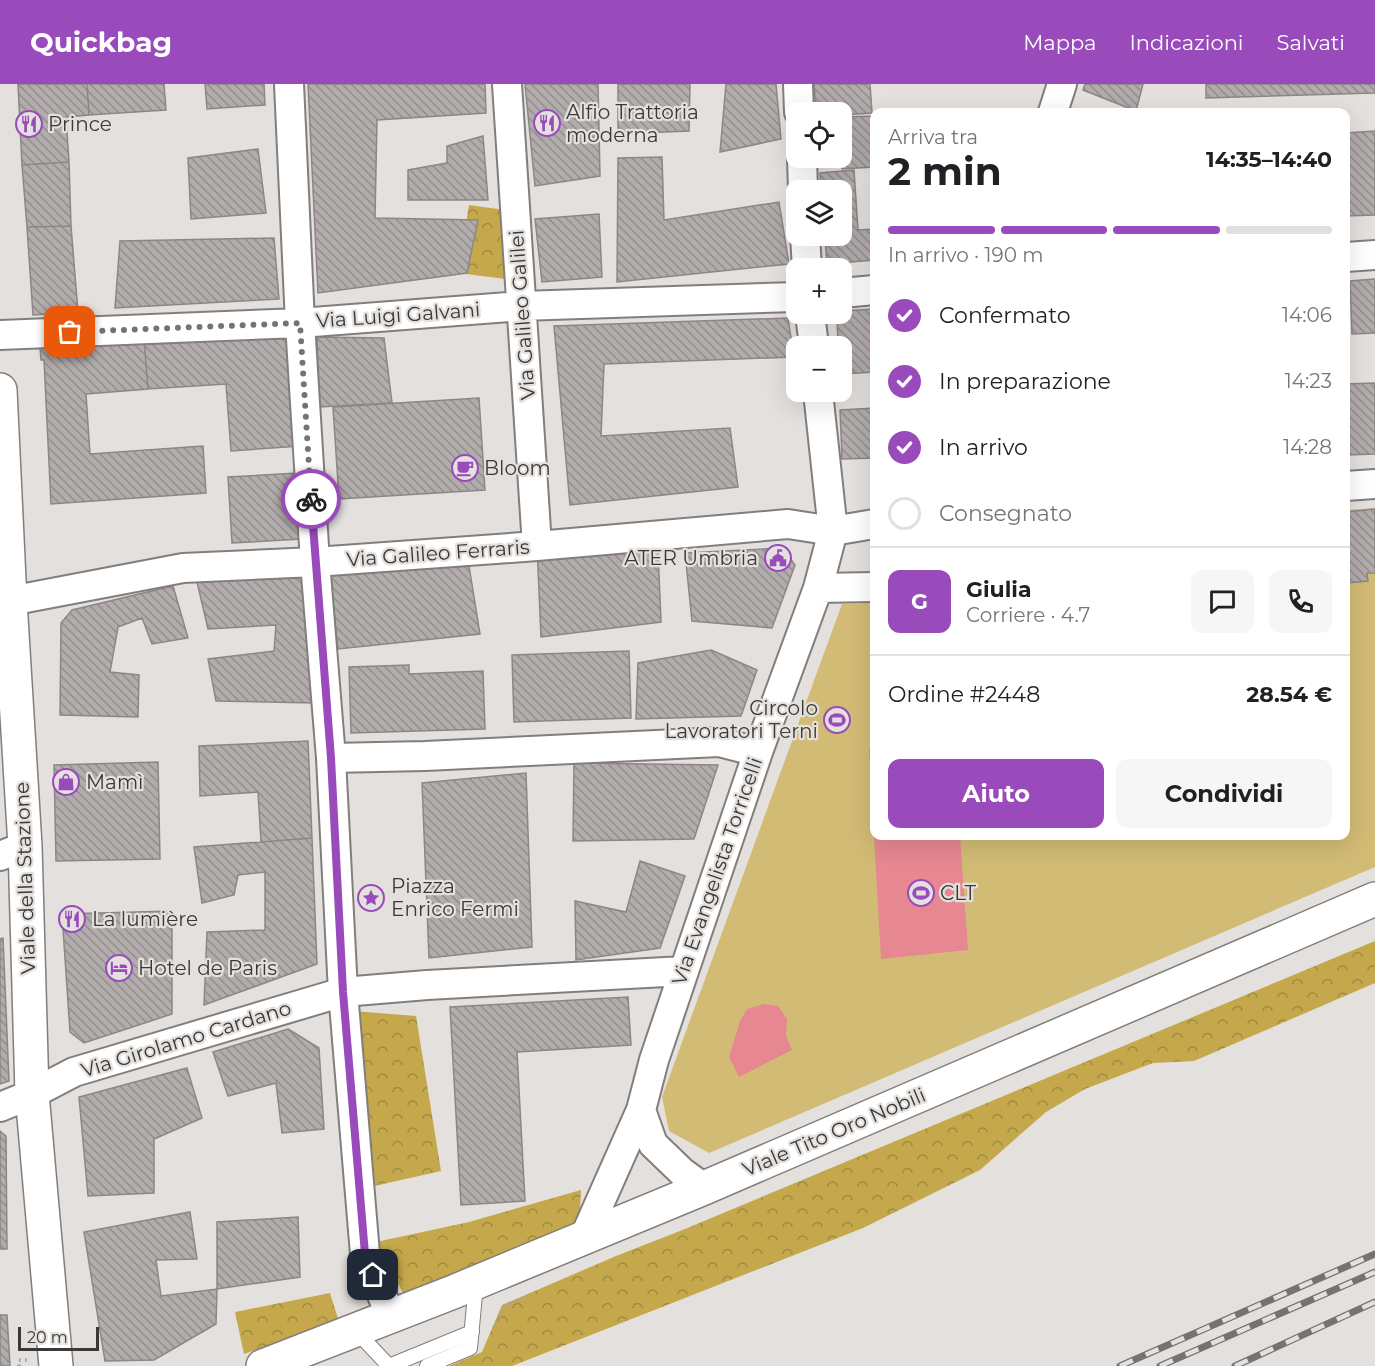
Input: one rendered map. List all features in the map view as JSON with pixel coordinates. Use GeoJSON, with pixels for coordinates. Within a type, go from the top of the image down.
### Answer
{"type":"FeatureCollection","features":[{"type":"Feature","properties":{"kind":"street"},"geometry":{"type":"LineString","coordinates":[[289,84],[300,323],[315,562],[331,758],[343,992],[365,1254],[391,1317]]}},
{"type":"Feature","properties":{"kind":"street","name":"Via Galileo Galilei"},"geometry":{"type":"LineString","coordinates":[[507,84],[537,546]]}},
{"type":"Feature","properties":{"kind":"street"},"geometry":{"type":"LineString","coordinates":[[798,84],[799,102]]}},
{"type":"Feature","properties":{"kind":"street"},"geometry":{"type":"LineString","coordinates":[[1054,108],[1062,84]]}},
{"type":"Feature","properties":{"kind":"street"},"geometry":{"type":"LineString","coordinates":[[1350,257],[1375,255]]}},
{"type":"Feature","properties":{"kind":"street"},"geometry":{"type":"LineString","coordinates":[[852,292],[870,290]]}},
{"type":"Feature","properties":{"kind":"street","name":"Via Luigi Galvani"},"geometry":{"type":"LineString","coordinates":[[0,335],[300,323],[521,306],[786,297]]}},
{"type":"Feature","properties":{"kind":"street","name":"Viale della Stazione"},"geometry":{"type":"LineString","coordinates":[[0,390],[13,851],[56,1366]]}},
{"type":"Feature","properties":{"kind":"street"},"geometry":{"type":"LineString","coordinates":[[819,402],[833,531]]}},
{"type":"Feature","properties":{"kind":"street"},"geometry":{"type":"LineString","coordinates":[[1350,486],[1375,484]]}},
{"type":"Feature","properties":{"kind":"street","name":"Via Galileo Ferraris"},"geometry":{"type":"LineString","coordinates":[[5,603],[183,568],[315,562],[537,546],[788,524],[833,531],[870,526]]}},
{"type":"Feature","properties":{"kind":"street","name":"Via Evangelista Torricelli"},"geometry":{"type":"LineString","coordinates":[[584,1238],[641,1110],[654,1060],[758,752],[818,588],[833,531]]}},
{"type":"Feature","properties":{"kind":"street"},"geometry":{"type":"LineString","coordinates":[[818,588],[870,586]]}},
{"type":"Feature","properties":{"kind":"street"},"geometry":{"type":"LineString","coordinates":[[331,758],[425,756],[719,742],[758,752]]}},
{"type":"Feature","properties":{"kind":"street","name":"Viale Tito Oro Nobili"},"geometry":{"type":"LineString","coordinates":[[276,1363],[704,1188],[1375,899]]}},
{"type":"Feature","properties":{"kind":"street"},"geometry":{"type":"LineString","coordinates":[[343,992],[684,971]]}},
{"type":"Feature","properties":{"kind":"street","name":"Via Girolamo Cardano"},"geometry":{"type":"LineString","coordinates":[[0,1107],[32,1094],[74,1072],[343,992]]}},
{"type":"Feature","properties":{"kind":"street"},"geometry":{"type":"LineString","coordinates":[[641,1110],[653,1144],[682,1172],[704,1188]]}},
{"type":"Feature","properties":{"kind":"lane"},"geometry":{"type":"LineString","coordinates":[[427,1366],[470,1348],[476,1283]]}},
{"type":"Feature","properties":{"kind":"lane"},"geometry":{"type":"LineString","coordinates":[[356,1331],[389,1366],[472,1332]]}},
{"type":"Feature","properties":{"kind":"green space"},"geometry":{"type":"Polygon","coordinates":[[[469,205],[505,210],[513,280],[458,273],[469,205]]]}},
{"type":"Feature","properties":{"kind":"green space"},"geometry":{"type":"Polygon","coordinates":[[[1375,941],[1375,983],[1194,1061],[1153,1063],[1085,1089],[1046,1112],[980,1170],[863,1228],[512,1366],[449,1366],[482,1352],[502,1305],[1375,941]]]}},
{"type":"Feature","properties":{"kind":"green space"},"geometry":{"type":"Polygon","coordinates":[[[341,1010],[416,1016],[441,1171],[361,1189],[341,1010]]]}},
{"type":"Feature","properties":{"kind":"green space"},"geometry":{"type":"Polygon","coordinates":[[[581,1190],[579,1229],[403,1293],[376,1242],[469,1222],[581,1190]]]}},
{"type":"Feature","properties":{"kind":"green space"},"geometry":{"type":"Polygon","coordinates":[[[330,1293],[339,1322],[244,1354],[235,1312],[330,1293]]]}},
{"type":"Feature","properties":{"kind":"shaded area","name":"Circolo Lavoratori Terni"},"geometry":{"type":"Polygon","coordinates":[[[1375,508],[1375,867],[709,1153],[669,1131],[662,1097],[842,604],[870,603],[870,840],[1350,840],[1350,510],[1375,508]]]}},
{"type":"Feature","properties":{"kind":"shaded area","name":"CLT"},"geometry":{"type":"Polygon","coordinates":[[[874,840],[960,840],[968,950],[881,959],[874,840]]]}},
{"type":"Feature","properties":{"kind":"shaded area"},"geometry":{"type":"Polygon","coordinates":[[[764,1004],[778,1006],[787,1019],[786,1036],[792,1050],[739,1077],[729,1057],[740,1021],[747,1009],[764,1004]]]}},
{"type":"Feature","properties":{"kind":"building"},"geometry":{"type":"Polygon","coordinates":[[[18,84],[87,84],[89,115],[66,117],[69,162],[22,165],[18,84]]]}},
{"type":"Feature","properties":{"kind":"building"},"geometry":{"type":"Polygon","coordinates":[[[87,84],[164,84],[166,110],[89,115],[87,84]]]}},
{"type":"Feature","properties":{"kind":"building"},"geometry":{"type":"Polygon","coordinates":[[[205,84],[264,84],[265,105],[207,109],[205,84]]]}},
{"type":"Feature","properties":{"kind":"building"},"geometry":{"type":"Polygon","coordinates":[[[308,84],[485,84],[486,113],[377,120],[375,218],[478,220],[467,273],[318,293],[308,84]]]}},
{"type":"Feature","properties":{"kind":"building"},"geometry":{"type":"Polygon","coordinates":[[[525,84],[598,84],[600,176],[535,186],[525,84]]]}},
{"type":"Feature","properties":{"kind":"building"},"geometry":{"type":"Polygon","coordinates":[[[618,84],[690,84],[689,131],[618,134],[618,84]]]}},
{"type":"Feature","properties":{"kind":"building"},"geometry":{"type":"Polygon","coordinates":[[[726,84],[776,84],[781,139],[720,152],[726,84]]]}},
{"type":"Feature","properties":{"kind":"building"},"geometry":{"type":"Polygon","coordinates":[[[814,84],[870,84],[870,113],[852,114],[852,102],[815,102],[814,84]]]}},
{"type":"Feature","properties":{"kind":"building"},"geometry":{"type":"Polygon","coordinates":[[[1085,84],[1143,84],[1137,108],[1128,108],[1083,90],[1085,84]]]}},
{"type":"Feature","properties":{"kind":"building"},"geometry":{"type":"Polygon","coordinates":[[[1206,84],[1375,84],[1375,93],[1206,98],[1206,84]]]}},
{"type":"Feature","properties":{"kind":"building"},"geometry":{"type":"Polygon","coordinates":[[[870,116],[870,167],[842,169],[852,168],[852,117],[870,116]]]}},
{"type":"Feature","properties":{"kind":"building"},"geometry":{"type":"Polygon","coordinates":[[[1375,131],[1375,215],[1350,216],[1350,133],[1375,131]]]}},
{"type":"Feature","properties":{"kind":"building"},"geometry":{"type":"Polygon","coordinates":[[[483,136],[488,200],[408,200],[408,170],[447,163],[447,146],[483,136]]]}},
{"type":"Feature","properties":{"kind":"building"},"geometry":{"type":"Polygon","coordinates":[[[258,149],[266,213],[191,219],[188,158],[258,149]]]}},
{"type":"Feature","properties":{"kind":"building"},"geometry":{"type":"Polygon","coordinates":[[[662,157],[664,220],[779,202],[788,258],[786,258],[786,264],[617,282],[618,158],[662,157]]]}},
{"type":"Feature","properties":{"kind":"building"},"geometry":{"type":"Polygon","coordinates":[[[69,162],[71,226],[27,227],[22,165],[69,162]]]}},
{"type":"Feature","properties":{"kind":"building"},"geometry":{"type":"Polygon","coordinates":[[[854,170],[858,230],[870,229],[870,260],[852,262],[852,258],[827,258],[826,246],[852,246],[852,180],[820,180],[820,173],[854,170]]]}},
{"type":"Feature","properties":{"kind":"building"},"geometry":{"type":"Polygon","coordinates":[[[599,214],[602,277],[542,282],[535,219],[599,214]]]}},
{"type":"Feature","properties":{"kind":"building"},"geometry":{"type":"Polygon","coordinates":[[[71,226],[78,312],[33,315],[27,227],[71,226]]]}},
{"type":"Feature","properties":{"kind":"building"},"geometry":{"type":"Polygon","coordinates":[[[274,238],[279,299],[115,308],[120,241],[274,238]]]}},
{"type":"Feature","properties":{"kind":"building"},"geometry":{"type":"Polygon","coordinates":[[[1375,279],[1375,333],[1352,334],[1350,281],[1375,279]]]}},
{"type":"Feature","properties":{"kind":"building"},"geometry":{"type":"Polygon","coordinates":[[[870,309],[870,372],[852,373],[852,336],[838,336],[837,324],[852,324],[852,310],[870,309]]]}},
{"type":"Feature","properties":{"kind":"building"},"geometry":{"type":"Polygon","coordinates":[[[786,318],[791,336],[786,336],[786,357],[604,364],[601,436],[730,428],[738,487],[570,505],[554,326],[786,318]]]}},
{"type":"Feature","properties":{"kind":"building"},"geometry":{"type":"Polygon","coordinates":[[[292,329],[300,446],[231,451],[226,384],[148,389],[144,340],[292,329]]]}},
{"type":"Feature","properties":{"kind":"building"},"geometry":{"type":"Polygon","coordinates":[[[317,337],[384,338],[392,403],[319,407],[317,337]]]}},
{"type":"Feature","properties":{"kind":"building"},"geometry":{"type":"Polygon","coordinates":[[[144,340],[148,389],[86,394],[90,454],[203,446],[206,493],[51,504],[44,360],[41,360],[40,347],[144,340]]]}},
{"type":"Feature","properties":{"kind":"building"},"geometry":{"type":"Polygon","coordinates":[[[1375,383],[1375,454],[1350,455],[1350,384],[1375,383]]]}},
{"type":"Feature","properties":{"kind":"building"},"geometry":{"type":"Polygon","coordinates":[[[479,398],[485,490],[339,499],[333,407],[479,398]]]}},
{"type":"Feature","properties":{"kind":"building"},"geometry":{"type":"Polygon","coordinates":[[[870,408],[870,458],[842,459],[840,410],[870,408]]]}},
{"type":"Feature","properties":{"kind":"building"},"geometry":{"type":"Polygon","coordinates":[[[298,473],[302,539],[232,543],[228,477],[298,473]]]}},
{"type":"Feature","properties":{"kind":"building"},"geometry":{"type":"Polygon","coordinates":[[[1375,509],[1375,573],[1367,573],[1368,581],[1350,583],[1350,512],[1375,509]]]}},
{"type":"Feature","properties":{"kind":"building"},"geometry":{"type":"Polygon","coordinates":[[[537,546],[658,550],[661,622],[541,637],[537,546]]]}},
{"type":"Feature","properties":{"kind":"building"},"geometry":{"type":"Polygon","coordinates":[[[783,548],[795,565],[772,628],[692,621],[685,553],[783,548]]]}},
{"type":"Feature","properties":{"kind":"building"},"geometry":{"type":"Polygon","coordinates":[[[469,566],[480,634],[338,649],[329,575],[469,566]]]}},
{"type":"Feature","properties":{"kind":"building"},"geometry":{"type":"Polygon","coordinates":[[[309,572],[316,703],[216,701],[208,659],[274,651],[276,625],[208,629],[197,582],[309,572]]]}},
{"type":"Feature","properties":{"kind":"building"},"geometry":{"type":"Polygon","coordinates":[[[173,586],[188,638],[152,644],[142,618],[118,627],[110,672],[139,675],[138,717],[60,715],[61,623],[72,610],[173,586]]]}},
{"type":"Feature","properties":{"kind":"building"},"geometry":{"type":"Polygon","coordinates":[[[711,650],[757,670],[741,716],[636,719],[638,663],[711,650]]]}},
{"type":"Feature","properties":{"kind":"building"},"geometry":{"type":"Polygon","coordinates":[[[629,651],[631,718],[514,722],[512,655],[629,651]]]}},
{"type":"Feature","properties":{"kind":"building"},"geometry":{"type":"Polygon","coordinates":[[[409,665],[409,674],[483,671],[485,729],[351,733],[349,667],[409,665]]]}},
{"type":"Feature","properties":{"kind":"building"},"geometry":{"type":"Polygon","coordinates":[[[308,741],[312,838],[261,842],[258,792],[200,796],[199,746],[308,741]]]}},
{"type":"Feature","properties":{"kind":"building"},"geometry":{"type":"Polygon","coordinates":[[[158,762],[160,859],[56,861],[54,765],[158,762]]]}},
{"type":"Feature","properties":{"kind":"building"},"geometry":{"type":"Polygon","coordinates":[[[574,763],[718,765],[694,839],[573,841],[574,763]]]}},
{"type":"Feature","properties":{"kind":"building"},"geometry":{"type":"Polygon","coordinates":[[[526,773],[532,947],[429,958],[422,783],[526,773]]]}},
{"type":"Feature","properties":{"kind":"building"},"geometry":{"type":"Polygon","coordinates":[[[312,838],[317,964],[204,1005],[207,932],[265,930],[265,872],[238,875],[234,895],[202,903],[194,847],[312,838]]]}},
{"type":"Feature","properties":{"kind":"building"},"geometry":{"type":"Polygon","coordinates":[[[640,861],[685,876],[660,948],[576,960],[575,901],[626,912],[640,861]]]}},
{"type":"Feature","properties":{"kind":"building","name":"Hotel de Paris"},"geometry":{"type":"Polygon","coordinates":[[[172,911],[172,1014],[84,1043],[70,1032],[62,914],[172,911]]]}},
{"type":"Feature","properties":{"kind":"building"},"geometry":{"type":"Polygon","coordinates":[[[3,938],[9,1081],[0,1084],[0,939],[3,938]]]}},
{"type":"Feature","properties":{"kind":"building"},"geometry":{"type":"Polygon","coordinates":[[[628,997],[631,1045],[517,1052],[525,1201],[461,1205],[450,1007],[628,997]]]}},
{"type":"Feature","properties":{"kind":"building"},"geometry":{"type":"Polygon","coordinates":[[[288,1029],[319,1048],[324,1129],[282,1133],[276,1083],[228,1096],[213,1052],[288,1029]]]}},
{"type":"Feature","properties":{"kind":"building"},"geometry":{"type":"Polygon","coordinates":[[[187,1068],[202,1118],[154,1139],[154,1193],[88,1196],[79,1097],[187,1068]]]}},
{"type":"Feature","properties":{"kind":"building"},"geometry":{"type":"Polygon","coordinates":[[[0,1131],[6,1136],[7,1249],[0,1249],[0,1131]]]}},
{"type":"Feature","properties":{"kind":"building"},"geometry":{"type":"Polygon","coordinates":[[[190,1212],[197,1259],[156,1260],[161,1296],[217,1289],[216,1324],[154,1360],[105,1361],[84,1232],[190,1212]]]}},
{"type":"Feature","properties":{"kind":"building"},"geometry":{"type":"Polygon","coordinates":[[[298,1217],[300,1277],[217,1289],[217,1222],[298,1217]]]}},
{"type":"Feature","properties":{"kind":"building"},"geometry":{"type":"Polygon","coordinates":[[[0,1315],[7,1315],[10,1366],[0,1366],[0,1315]]]}},
{"type":"Feature","properties":{"kind":"railway"},"geometry":{"type":"LineString","coordinates":[[1120,1366],[1375,1254]]}},
{"type":"Feature","properties":{"kind":"railway"},"geometry":{"type":"LineString","coordinates":[[1160,1366],[1375,1272]]}},
{"type":"Feature","properties":{"kind":"railway"},"geometry":{"type":"LineString","coordinates":[[1235,1366],[1375,1302]]}},
{"type":"Feature","properties":{"kind":"way so far"},"geometry":{"type":"LineString","coordinates":[[70,332],[300,323],[311,499]]}},
{"type":"Feature","properties":{"kind":"place","name":"Alfio Trattoria moderna"},"geometry":{"type":"Point","coordinates":[547,123]}},
{"type":"Feature","properties":{"kind":"place","name":"Prince"},"geometry":{"type":"Point","coordinates":[29,124]}},
{"type":"Feature","properties":{"kind":"place","name":"Bloom"},"geometry":{"type":"Point","coordinates":[465,468]}},
{"type":"Feature","properties":{"kind":"place","name":"ATER Umbria"},"geometry":{"type":"Point","coordinates":[778,558]}},
{"type":"Feature","properties":{"kind":"place","name":"Circolo Lavoratori Terni"},"geometry":{"type":"Point","coordinates":[837,720]}},
{"type":"Feature","properties":{"kind":"place","name":"Mamì"},"geometry":{"type":"Point","coordinates":[66,782]}},
{"type":"Feature","properties":{"kind":"place","name":"CLT"},"geometry":{"type":"Point","coordinates":[921,893]}},
{"type":"Feature","properties":{"kind":"place","name":"Piazza Enrico Fermi"},"geometry":{"type":"Point","coordinates":[371,898]}},
{"type":"Feature","properties":{"kind":"place","name":"La lumière"},"geometry":{"type":"Point","coordinates":[72,919]}},
{"type":"Feature","properties":{"kind":"place","name":"Hotel de Paris"},"geometry":{"type":"Point","coordinates":[119,968]}},
{"type":"Feature","properties":{"kind":"route"},"geometry":{"type":"LineString","coordinates":[[311,499],[331,758],[343,992],[365,1254],[373,1275]]}}]}
